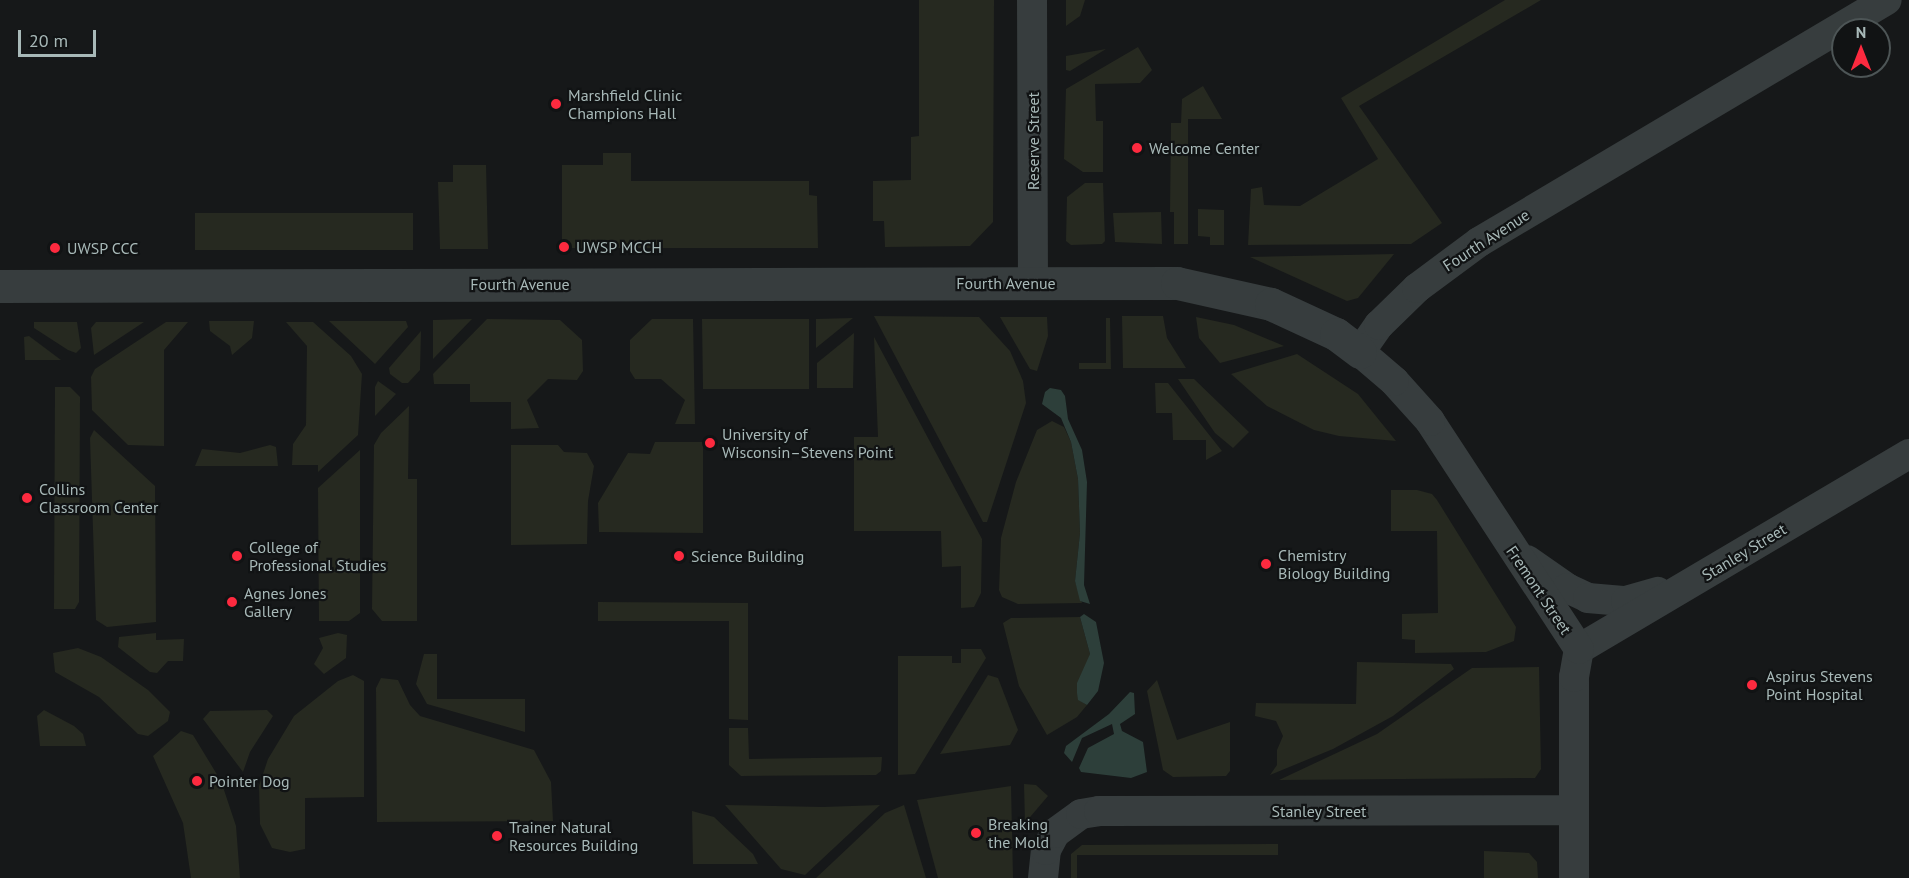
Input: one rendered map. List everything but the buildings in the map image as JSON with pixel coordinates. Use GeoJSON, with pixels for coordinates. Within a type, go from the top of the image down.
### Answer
{"type":"FeatureCollection","features":[{"type":"Feature","properties":{"kind":"street","name":"Reserve Street"},"geometry":{"type":"LineString","coordinates":[[1032,0],[1033,282]]}},
{"type":"Feature","properties":{"kind":"street","name":"Fourth Avenue"},"geometry":{"type":"LineString","coordinates":[[0,286],[1177,283],[1222,291],[1302,316],[1336,334],[1360,352],[1379,326],[1417,288],[1479,242],[1886,0]]}},
{"type":"Feature","properties":{"kind":"street","name":"Fremont Street"},"geometry":{"type":"LineString","coordinates":[[1360,352],[1394,381],[1430,420],[1509,545],[1579,649],[1574,677],[1574,878]]}},
{"type":"Feature","properties":{"kind":"street","name":"Stanley Street"},"geometry":{"type":"LineString","coordinates":[[1579,649],[1909,454]]}},
{"type":"Feature","properties":{"kind":"street"},"geometry":{"type":"LineString","coordinates":[[1509,545],[1567,588],[1588,598],[1612,602],[1645,597],[1707,574]]}},
{"type":"Feature","properties":{"kind":"street","name":"Stanley Street"},"geometry":{"type":"LineString","coordinates":[[1043,878],[1046,850],[1066,821],[1099,812],[1574,810]]}},
{"type":"Feature","properties":{"kind":"shaded area"},"geometry":{"type":"Polygon","coordinates":[[[919,0],[994,0],[993,222],[970,246],[885,247],[884,221],[873,221],[873,181],[911,180],[911,137],[919,136],[919,0]]]}},
{"type":"Feature","properties":{"kind":"shaded area"},"geometry":{"type":"Polygon","coordinates":[[[1066,0],[1085,0],[1080,16],[1066,26],[1066,0]]]}},
{"type":"Feature","properties":{"kind":"shaded area"},"geometry":{"type":"Polygon","coordinates":[[[1505,0],[1541,0],[1359,106],[1442,223],[1411,244],[1248,245],[1251,189],[1262,187],[1264,205],[1300,206],[1378,159],[1341,98],[1505,0]]]}},
{"type":"Feature","properties":{"kind":"shaded area"},"geometry":{"type":"Polygon","coordinates":[[[1138,47],[1152,70],[1140,83],[1095,84],[1096,121],[1103,121],[1103,172],[1083,172],[1064,159],[1066,89],[1138,47]]]}},
{"type":"Feature","properties":{"kind":"shaded area"},"geometry":{"type":"Polygon","coordinates":[[[1106,49],[1070,71],[1066,70],[1066,56],[1106,49]]]}},
{"type":"Feature","properties":{"kind":"shaded area"},"geometry":{"type":"Polygon","coordinates":[[[1203,86],[1222,119],[1188,119],[1188,244],[1174,244],[1174,212],[1170,212],[1171,123],[1181,123],[1182,99],[1203,86]]]}},
{"type":"Feature","properties":{"kind":"shaded area"},"geometry":{"type":"Polygon","coordinates":[[[603,153],[631,153],[631,181],[809,181],[809,195],[817,196],[818,248],[562,248],[562,165],[603,165],[603,153]]]}},
{"type":"Feature","properties":{"kind":"shaded area"},"geometry":{"type":"Polygon","coordinates":[[[453,165],[486,165],[488,249],[440,249],[438,182],[453,182],[453,165]]]}},
{"type":"Feature","properties":{"kind":"shaded area"},"geometry":{"type":"Polygon","coordinates":[[[1085,183],[1103,183],[1105,241],[1102,244],[1071,245],[1066,241],[1067,197],[1085,183]]]}},
{"type":"Feature","properties":{"kind":"shaded area"},"geometry":{"type":"Polygon","coordinates":[[[1198,209],[1224,210],[1224,245],[1210,245],[1210,237],[1198,236],[1198,209]]]}},
{"type":"Feature","properties":{"kind":"shaded area"},"geometry":{"type":"Polygon","coordinates":[[[1161,212],[1162,244],[1115,242],[1113,213],[1161,212]]]}},
{"type":"Feature","properties":{"kind":"shaded area"},"geometry":{"type":"Polygon","coordinates":[[[195,213],[413,213],[413,250],[195,250],[195,213]]]}},
{"type":"Feature","properties":{"kind":"shaded area"},"geometry":{"type":"Polygon","coordinates":[[[1394,254],[1358,298],[1347,301],[1250,257],[1394,254]]]}},
{"type":"Feature","properties":{"kind":"shaded area"},"geometry":{"type":"Polygon","coordinates":[[[874,316],[979,317],[1010,351],[1023,381],[1026,403],[987,522],[983,522],[874,316]]]}},
{"type":"Feature","properties":{"kind":"shaded area"},"geometry":{"type":"Polygon","coordinates":[[[1122,316],[1163,316],[1167,338],[1186,368],[1123,368],[1122,316]]]}},
{"type":"Feature","properties":{"kind":"shaded area"},"geometry":{"type":"Polygon","coordinates":[[[1000,317],[1047,317],[1048,336],[1037,371],[1030,369],[1000,317]]]}},
{"type":"Feature","properties":{"kind":"shaded area"},"geometry":{"type":"Polygon","coordinates":[[[1196,317],[1234,325],[1284,346],[1220,363],[1199,338],[1196,317]]]}},
{"type":"Feature","properties":{"kind":"shaded area"},"geometry":{"type":"Polygon","coordinates":[[[853,318],[816,348],[816,319],[853,318]]]}},
{"type":"Feature","properties":{"kind":"shaded area"},"geometry":{"type":"Polygon","coordinates":[[[1106,318],[1110,318],[1111,369],[1079,369],[1079,363],[1106,363],[1106,318]]]}},
{"type":"Feature","properties":{"kind":"shaded area"},"geometry":{"type":"Polygon","coordinates":[[[472,319],[433,359],[433,320],[472,319]]]}},
{"type":"Feature","properties":{"kind":"shaded area"},"geometry":{"type":"Polygon","coordinates":[[[487,319],[560,320],[582,340],[583,371],[577,380],[548,379],[527,400],[539,428],[511,429],[511,402],[470,402],[470,384],[434,384],[433,374],[487,319]]]}},
{"type":"Feature","properties":{"kind":"shaded area"},"geometry":{"type":"Polygon","coordinates":[[[652,319],[693,319],[695,424],[675,424],[685,400],[661,379],[635,379],[630,371],[630,340],[652,319]]]}},
{"type":"Feature","properties":{"kind":"shaded area"},"geometry":{"type":"Polygon","coordinates":[[[702,319],[809,319],[809,389],[703,389],[702,319]]]}},
{"type":"Feature","properties":{"kind":"shaded area"},"geometry":{"type":"Polygon","coordinates":[[[209,321],[254,321],[252,338],[232,355],[230,346],[210,331],[209,321]]]}},
{"type":"Feature","properties":{"kind":"shaded area"},"geometry":{"type":"Polygon","coordinates":[[[329,321],[406,321],[408,327],[375,364],[329,321]]]}},
{"type":"Feature","properties":{"kind":"shaded area"},"geometry":{"type":"Polygon","coordinates":[[[34,322],[77,322],[81,348],[76,353],[68,350],[34,328],[34,322]]]}},
{"type":"Feature","properties":{"kind":"shaded area"},"geometry":{"type":"Polygon","coordinates":[[[96,322],[144,322],[94,355],[91,328],[96,322]]]}},
{"type":"Feature","properties":{"kind":"shaded area"},"geometry":{"type":"Polygon","coordinates":[[[166,322],[188,322],[164,350],[164,446],[128,445],[92,410],[91,377],[95,369],[166,322]]]}},
{"type":"Feature","properties":{"kind":"shaded area"},"geometry":{"type":"Polygon","coordinates":[[[286,322],[313,322],[351,356],[362,374],[358,435],[318,472],[318,465],[292,465],[293,444],[306,425],[307,346],[286,322]]]}},
{"type":"Feature","properties":{"kind":"shaded area"},"geometry":{"type":"Polygon","coordinates":[[[421,331],[420,370],[408,383],[402,383],[390,374],[389,368],[421,331]]]}},
{"type":"Feature","properties":{"kind":"shaded area"},"geometry":{"type":"Polygon","coordinates":[[[854,333],[853,388],[817,388],[817,363],[854,333]]]}},
{"type":"Feature","properties":{"kind":"shaded area"},"geometry":{"type":"Polygon","coordinates":[[[29,336],[61,360],[25,360],[24,337],[29,336]]]}},
{"type":"Feature","properties":{"kind":"shaded area"},"geometry":{"type":"Polygon","coordinates":[[[874,337],[982,539],[981,593],[974,607],[961,608],[961,566],[942,567],[941,531],[854,531],[854,437],[878,437],[874,337]]]}},
{"type":"Feature","properties":{"kind":"shaded area"},"geometry":{"type":"Polygon","coordinates":[[[1297,354],[1358,394],[1396,441],[1339,436],[1314,430],[1267,406],[1231,374],[1297,354]]]}},
{"type":"Feature","properties":{"kind":"shaded area"},"geometry":{"type":"Polygon","coordinates":[[[1178,379],[1194,379],[1249,432],[1233,448],[1215,433],[1178,379]]]}},
{"type":"Feature","properties":{"kind":"shaded area"},"geometry":{"type":"Polygon","coordinates":[[[378,381],[396,394],[375,416],[375,387],[378,381]]]}},
{"type":"Feature","properties":{"kind":"shaded area"},"geometry":{"type":"Polygon","coordinates":[[[1155,383],[1168,383],[1222,451],[1206,460],[1206,440],[1173,440],[1172,413],[1156,413],[1155,383]]]}},
{"type":"Feature","properties":{"kind":"shaded area"},"geometry":{"type":"Polygon","coordinates":[[[55,387],[70,387],[80,397],[79,602],[75,609],[54,609],[55,387]]]}},
{"type":"Feature","properties":{"kind":"shaded area"},"geometry":{"type":"Polygon","coordinates":[[[1050,388],[1061,390],[1065,396],[1068,419],[1082,450],[1087,482],[1084,585],[1090,604],[1080,601],[1075,581],[1080,533],[1078,479],[1071,442],[1061,418],[1042,404],[1045,392],[1050,388]]]}},
{"type":"Feature","properties":{"kind":"shaded area"},"geometry":{"type":"Polygon","coordinates":[[[409,406],[408,479],[417,479],[417,621],[382,621],[372,609],[374,445],[381,433],[409,406]]]}},
{"type":"Feature","properties":{"kind":"shaded area"},"geometry":{"type":"Polygon","coordinates":[[[1052,421],[1064,427],[1071,442],[1078,479],[1080,533],[1075,581],[1082,603],[1018,604],[1002,597],[999,590],[1001,538],[1016,482],[1037,430],[1052,421]]]}},
{"type":"Feature","properties":{"kind":"shaded area"},"geometry":{"type":"Polygon","coordinates":[[[94,430],[155,486],[156,622],[107,627],[96,620],[90,438],[94,430]]]}},
{"type":"Feature","properties":{"kind":"shaded area"},"geometry":{"type":"Polygon","coordinates":[[[655,442],[703,442],[703,533],[599,532],[598,503],[628,453],[650,454],[655,442]]]}},
{"type":"Feature","properties":{"kind":"shaded area"},"geometry":{"type":"Polygon","coordinates":[[[270,445],[276,447],[278,466],[195,466],[202,449],[240,453],[270,445]]]}},
{"type":"Feature","properties":{"kind":"shaded area"},"geometry":{"type":"Polygon","coordinates":[[[511,445],[558,445],[564,452],[587,453],[594,466],[588,501],[587,544],[511,545],[511,445]]]}},
{"type":"Feature","properties":{"kind":"shaded area"},"geometry":{"type":"Polygon","coordinates":[[[360,450],[360,613],[349,621],[319,621],[318,488],[360,450]]]}},
{"type":"Feature","properties":{"kind":"shaded area"},"geometry":{"type":"Polygon","coordinates":[[[1391,490],[1417,490],[1432,494],[1437,500],[1516,627],[1514,641],[1486,652],[1415,653],[1415,640],[1402,639],[1402,614],[1438,613],[1437,531],[1391,531],[1391,490]]]}},
{"type":"Feature","properties":{"kind":"shaded area"},"geometry":{"type":"Polygon","coordinates":[[[598,602],[748,603],[748,720],[729,719],[729,621],[598,621],[598,602]]]}},
{"type":"Feature","properties":{"kind":"shaded area"},"geometry":{"type":"Polygon","coordinates":[[[1084,614],[1096,622],[1104,663],[1098,691],[1087,705],[1078,700],[1077,693],[1077,683],[1090,654],[1080,617],[1084,614]]]}},
{"type":"Feature","properties":{"kind":"shaded area"},"geometry":{"type":"Polygon","coordinates":[[[1080,617],[1090,654],[1079,700],[1087,705],[1077,717],[1047,735],[1019,686],[1003,623],[1011,618],[1080,617]]]}},
{"type":"Feature","properties":{"kind":"shaded area"},"geometry":{"type":"Polygon","coordinates":[[[156,633],[156,640],[184,639],[183,661],[168,661],[157,673],[150,672],[118,647],[119,637],[156,633]]]}},
{"type":"Feature","properties":{"kind":"shaded area"},"geometry":{"type":"Polygon","coordinates":[[[338,633],[347,635],[346,658],[324,674],[314,664],[323,648],[319,638],[338,633]]]}},
{"type":"Feature","properties":{"kind":"shaded area"},"geometry":{"type":"Polygon","coordinates":[[[78,648],[101,657],[148,690],[170,712],[168,721],[148,736],[138,734],[99,697],[55,672],[53,653],[78,648]]]}},
{"type":"Feature","properties":{"kind":"shaded area"},"geometry":{"type":"Polygon","coordinates":[[[961,649],[981,649],[986,658],[915,774],[898,775],[898,656],[952,656],[952,663],[961,663],[961,649]]]}},
{"type":"Feature","properties":{"kind":"shaded area"},"geometry":{"type":"Polygon","coordinates":[[[424,654],[437,654],[437,699],[525,699],[525,732],[427,704],[416,684],[424,654]]]}},
{"type":"Feature","properties":{"kind":"shaded area"},"geometry":{"type":"Polygon","coordinates":[[[1357,662],[1451,664],[1454,669],[1393,716],[1333,749],[1270,775],[1277,765],[1277,750],[1283,736],[1276,721],[1255,716],[1256,703],[1356,704],[1357,662]]]}},
{"type":"Feature","properties":{"kind":"shaded area"},"geometry":{"type":"Polygon","coordinates":[[[1539,667],[1541,769],[1535,778],[1279,780],[1377,734],[1472,668],[1539,667]]]}},
{"type":"Feature","properties":{"kind":"shaded area"},"geometry":{"type":"Polygon","coordinates":[[[353,675],[364,681],[364,797],[305,798],[305,849],[290,852],[272,848],[260,824],[259,786],[268,759],[294,716],[338,681],[353,675]]]}},
{"type":"Feature","properties":{"kind":"shaded area"},"geometry":{"type":"Polygon","coordinates":[[[988,675],[998,678],[1018,730],[1010,745],[940,754],[988,675]]]}},
{"type":"Feature","properties":{"kind":"shaded area"},"geometry":{"type":"Polygon","coordinates":[[[381,678],[398,680],[410,705],[420,716],[534,750],[551,782],[553,821],[377,822],[376,688],[381,678]]]}},
{"type":"Feature","properties":{"kind":"shaded area"},"geometry":{"type":"Polygon","coordinates":[[[1157,680],[1177,740],[1230,722],[1230,771],[1226,776],[1173,777],[1163,770],[1147,691],[1157,680]]]}},
{"type":"Feature","properties":{"kind":"shaded area"},"geometry":{"type":"Polygon","coordinates":[[[1130,692],[1134,693],[1135,714],[1120,724],[1122,731],[1143,742],[1147,772],[1131,778],[1081,772],[1079,768],[1088,748],[1114,734],[1112,724],[1082,738],[1072,762],[1064,753],[1066,746],[1109,714],[1130,692]]]}},
{"type":"Feature","properties":{"kind":"shaded area"},"geometry":{"type":"Polygon","coordinates":[[[44,710],[74,726],[83,734],[86,746],[40,746],[37,716],[44,710]]]}},
{"type":"Feature","properties":{"kind":"shaded area"},"geometry":{"type":"Polygon","coordinates":[[[267,710],[273,716],[250,752],[243,772],[203,719],[210,711],[267,710]]]}},
{"type":"Feature","properties":{"kind":"shaded area"},"geometry":{"type":"Polygon","coordinates":[[[729,728],[748,728],[749,759],[882,757],[881,771],[876,775],[741,776],[729,765],[729,728]]]}},
{"type":"Feature","properties":{"kind":"shaded area"},"geometry":{"type":"Polygon","coordinates":[[[181,731],[193,735],[221,781],[236,826],[240,878],[191,878],[183,823],[153,756],[181,731]]]}},
{"type":"Feature","properties":{"kind":"shaded area"},"geometry":{"type":"Polygon","coordinates":[[[1024,784],[1036,785],[1048,796],[1025,823],[1024,784]]]}},
{"type":"Feature","properties":{"kind":"shaded area"},"geometry":{"type":"Polygon","coordinates":[[[1011,786],[1013,878],[938,878],[917,800],[1011,786]]]}},
{"type":"Feature","properties":{"kind":"shaded area"},"geometry":{"type":"Polygon","coordinates":[[[725,805],[823,807],[880,805],[805,875],[781,869],[725,805]]]}},
{"type":"Feature","properties":{"kind":"shaded area"},"geometry":{"type":"Polygon","coordinates":[[[904,805],[926,878],[816,878],[885,813],[904,805]]]}},
{"type":"Feature","properties":{"kind":"shaded area"},"geometry":{"type":"Polygon","coordinates":[[[692,811],[714,817],[753,854],[758,864],[693,864],[692,811]]]}},
{"type":"Feature","properties":{"kind":"shaded area"},"geometry":{"type":"Polygon","coordinates":[[[1278,844],[1278,855],[1077,855],[1077,878],[1071,878],[1071,854],[1082,845],[1278,844]]]}},
{"type":"Feature","properties":{"kind":"shaded area"},"geometry":{"type":"Polygon","coordinates":[[[1484,851],[1529,853],[1537,862],[1538,878],[1484,878],[1484,851]]]}},
{"type":"Feature","properties":{"kind":"place","name":"Marshfield Clinic Champions Hall"},"geometry":{"type":"Point","coordinates":[556,104]}},
{"type":"Feature","properties":{"kind":"place","name":"Welcome Center"},"geometry":{"type":"Point","coordinates":[1137,148]}},
{"type":"Feature","properties":{"kind":"place","name":"UWSP MCCH"},"geometry":{"type":"Point","coordinates":[564,247]}},
{"type":"Feature","properties":{"kind":"place","name":"UWSP CCC"},"geometry":{"type":"Point","coordinates":[55,248]}},
{"type":"Feature","properties":{"kind":"place","name":"University of Wisconsin–Stevens Point"},"geometry":{"type":"Point","coordinates":[710,443]}},
{"type":"Feature","properties":{"kind":"place","name":"Collins Classroom Center"},"geometry":{"type":"Point","coordinates":[27,498]}},
{"type":"Feature","properties":{"kind":"place","name":"College of Professional Studies"},"geometry":{"type":"Point","coordinates":[237,556]}},
{"type":"Feature","properties":{"kind":"place","name":"Science Building"},"geometry":{"type":"Point","coordinates":[679,556]}},
{"type":"Feature","properties":{"kind":"place","name":"Chemistry Biology Building"},"geometry":{"type":"Point","coordinates":[1266,564]}},
{"type":"Feature","properties":{"kind":"place","name":"Agnes Jones Gallery"},"geometry":{"type":"Point","coordinates":[232,602]}},
{"type":"Feature","properties":{"kind":"place","name":"Aspirus Stevens Point Hospital"},"geometry":{"type":"Point","coordinates":[1752,685]}},
{"type":"Feature","properties":{"kind":"place","name":"Pointer Dog"},"geometry":{"type":"Point","coordinates":[197,781]}},
{"type":"Feature","properties":{"kind":"place","name":"Breaking the Mold"},"geometry":{"type":"Point","coordinates":[976,833]}},
{"type":"Feature","properties":{"kind":"place","name":"Trainer Natural Resources Building"},"geometry":{"type":"Point","coordinates":[497,836]}}]}
